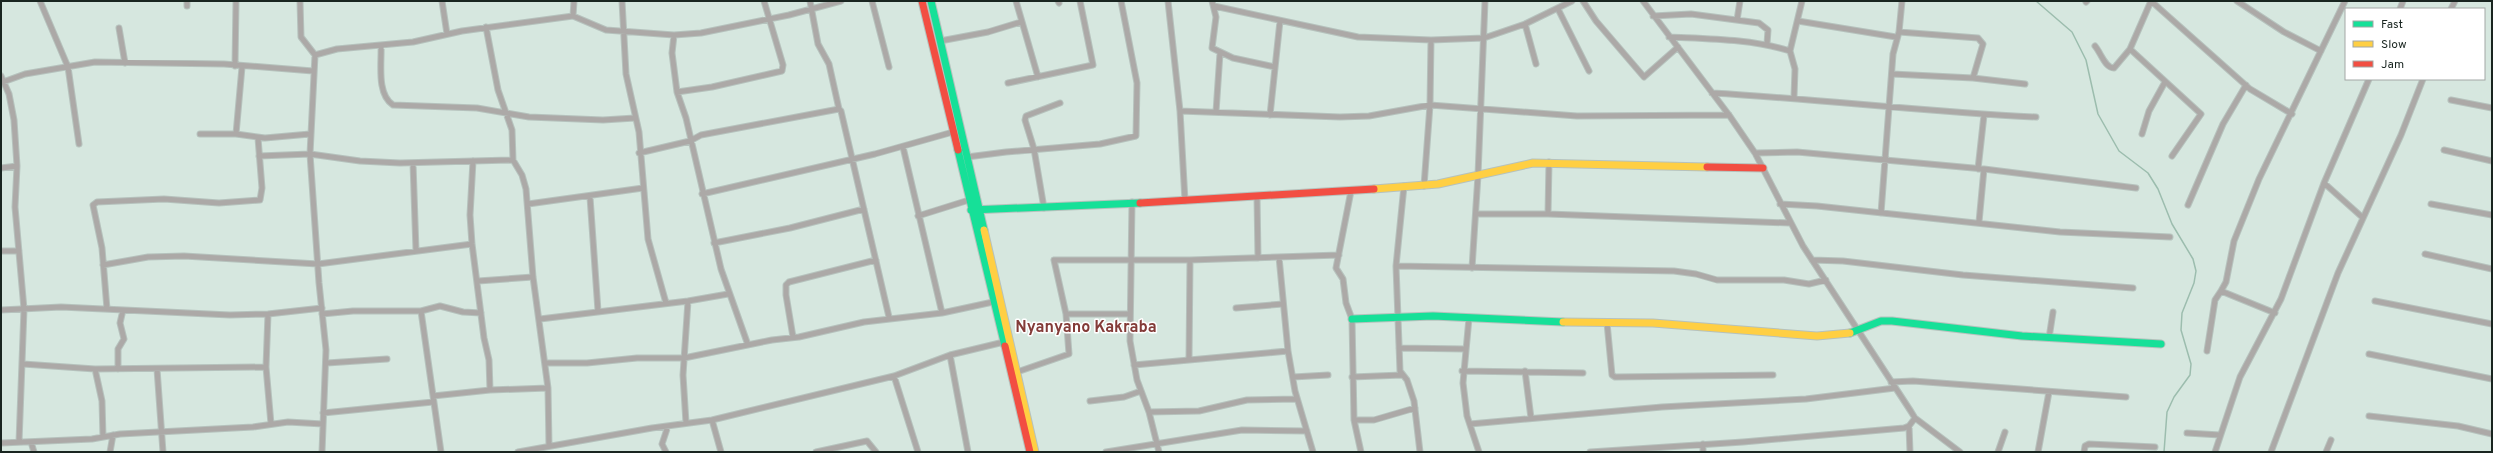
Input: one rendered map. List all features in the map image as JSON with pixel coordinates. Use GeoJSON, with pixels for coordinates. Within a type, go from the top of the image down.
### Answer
{"type":"FeatureCollection","features":[{"type":"Feature","properties":{"kind":"street"},"geometry":{"type":"LineString","coordinates":[[40,1],[68,67],[79,144]]}},
{"type":"Feature","properties":{"kind":"street"},"geometry":{"type":"LineString","coordinates":[[234,66],[236,1]]}},
{"type":"Feature","properties":{"kind":"street"},"geometry":{"type":"LineString","coordinates":[[300,1],[301,37],[315,55],[310,154],[327,363],[322,452]]}},
{"type":"Feature","properties":{"kind":"street"},"geometry":{"type":"LineString","coordinates":[[442,1],[447,34]]}},
{"type":"Feature","properties":{"kind":"street"},"geometry":{"type":"LineString","coordinates":[[573,16],[574,1]]}},
{"type":"Feature","properties":{"kind":"street"},"geometry":{"type":"LineString","coordinates":[[622,1],[626,74],[639,132],[639,153],[648,239],[666,303]]}},
{"type":"Feature","properties":{"kind":"street"},"geometry":{"type":"LineString","coordinates":[[677,92],[712,87],[782,71],[783,65],[764,1]]}},
{"type":"Feature","properties":{"kind":"street"},"geometry":{"type":"LineString","coordinates":[[810,1],[818,44],[829,64],[839,109],[841,111],[889,317]]}},
{"type":"Feature","properties":{"kind":"street"},"geometry":{"type":"LineString","coordinates":[[315,55],[337,50],[413,42],[486,27],[573,16],[606,30],[674,35],[712,32],[811,10],[841,1]]}},
{"type":"Feature","properties":{"kind":"street"},"geometry":{"type":"LineString","coordinates":[[872,1],[889,67]]}},
{"type":"Feature","properties":{"kind":"street"},"geometry":{"type":"LineString","coordinates":[[922,1],[969,200],[975,210],[1036,452]]}},
{"type":"Feature","properties":{"kind":"street"},"geometry":{"type":"LineString","coordinates":[[931,1],[967,158],[975,210],[993,302],[1030,452]]}},
{"type":"Feature","properties":{"kind":"street"},"geometry":{"type":"LineString","coordinates":[[1016,1],[1038,77]]}},
{"type":"Feature","properties":{"kind":"street"},"geometry":{"type":"LineString","coordinates":[[1008,82],[1093,65],[1080,1]]}},
{"type":"Feature","properties":{"kind":"street"},"geometry":{"type":"LineString","coordinates":[[967,158],[1034,149],[1100,144],[1136,136],[1137,83],[1120,1]]}},
{"type":"Feature","properties":{"kind":"street"},"geometry":{"type":"LineString","coordinates":[[1168,1],[1180,111],[1185,200]]}},
{"type":"Feature","properties":{"kind":"street"},"geometry":{"type":"LineString","coordinates":[[1472,268],[1478,175],[1485,1]]}},
{"type":"Feature","properties":{"kind":"street"},"geometry":{"type":"LineString","coordinates":[[1274,68],[1220,53],[1212,48],[1211,44],[1216,17],[1213,3],[1280,20],[1358,37],[1431,40],[1484,38],[1524,24],[1572,1]]}},
{"type":"Feature","properties":{"kind":"street"},"geometry":{"type":"LineString","coordinates":[[1582,1],[1596,21],[1644,77],[1678,47]]}},
{"type":"Feature","properties":{"kind":"street"},"geometry":{"type":"LineString","coordinates":[[1643,1],[1729,115],[1755,153],[1790,223],[1812,260],[1915,418],[1960,452]]}},
{"type":"Feature","properties":{"kind":"street"},"geometry":{"type":"LineString","coordinates":[[1737,20],[1740,1]]}},
{"type":"Feature","properties":{"kind":"street"},"geometry":{"type":"LineString","coordinates":[[1794,98],[1795,69],[1790,51],[1802,1]]}},
{"type":"Feature","properties":{"kind":"street"},"geometry":{"type":"LineString","coordinates":[[1881,213],[1892,74],[1902,1]]}},
{"type":"Feature","properties":{"kind":"street"},"geometry":{"type":"LineString","coordinates":[[2095,46],[2107,67],[2111,69],[2114,68],[2130,50],[2151,1],[2246,85],[2292,114]]}},
{"type":"Feature","properties":{"kind":"street"},"geometry":{"type":"LineString","coordinates":[[2237,1],[2284,32],[2321,51]]}},
{"type":"Feature","properties":{"kind":"street"},"geometry":{"type":"LineString","coordinates":[[2207,351],[2215,300],[2226,282],[2234,241],[2259,179],[2292,114],[2344,3],[2337,1]]}},
{"type":"Feature","properties":{"kind":"street"},"geometry":{"type":"LineString","coordinates":[[1558,9],[1589,71]]}},
{"type":"Feature","properties":{"kind":"street"},"geometry":{"type":"LineString","coordinates":[[1653,16],[1691,14],[1759,24],[1765,27],[1769,34],[1767,44]]}},
{"type":"Feature","properties":{"kind":"street"},"geometry":{"type":"LineString","coordinates":[[1270,115],[1280,20]]}},
{"type":"Feature","properties":{"kind":"street"},"geometry":{"type":"LineString","coordinates":[[1798,21],[1898,34],[1978,38],[1983,44],[1973,78]]}},
{"type":"Feature","properties":{"kind":"street"},"geometry":{"type":"LineString","coordinates":[[940,41],[988,32],[1021,22]]}},
{"type":"Feature","properties":{"kind":"street"},"geometry":{"type":"LineString","coordinates":[[1524,24],[1536,64]]}},
{"type":"Feature","properties":{"kind":"street"},"geometry":{"type":"LineString","coordinates":[[486,27],[498,90],[512,130],[513,160],[524,182],[528,204],[533,277],[540,319],[548,388],[549,446]]}},
{"type":"Feature","properties":{"kind":"street"},"geometry":{"type":"LineString","coordinates":[[119,28],[125,63]]}},
{"type":"Feature","properties":{"kind":"street"},"geometry":{"type":"LineString","coordinates":[[674,35],[672,53],[677,92],[686,118],[702,194],[728,294],[748,344]]}},
{"type":"Feature","properties":{"kind":"street"},"geometry":{"type":"LineString","coordinates":[[1669,37],[1741,40],[1767,44],[1790,51]]}},
{"type":"Feature","properties":{"kind":"street"},"geometry":{"type":"LineString","coordinates":[[1424,186],[1430,105],[1431,40]]}},
{"type":"Feature","properties":{"kind":"street"},"geometry":{"type":"LineString","coordinates":[[381,45],[383,91],[386,98],[393,104],[477,108],[529,117],[603,120],[635,118]]}},
{"type":"Feature","properties":{"kind":"street"},"geometry":{"type":"LineString","coordinates":[[2130,50],[2201,114],[2172,156]]}},
{"type":"Feature","properties":{"kind":"street"},"geometry":{"type":"LineString","coordinates":[[1216,112],[1220,53]]}},
{"type":"Feature","properties":{"kind":"street"},"geometry":{"type":"LineString","coordinates":[[3,82],[25,74],[96,62],[234,66],[313,72]]}},
{"type":"Feature","properties":{"kind":"street"},"geometry":{"type":"LineString","coordinates":[[236,134],[242,67]]}},
{"type":"Feature","properties":{"kind":"street"},"geometry":{"type":"LineString","coordinates":[[1892,74],[1973,78],[2025,84]]}},
{"type":"Feature","properties":{"kind":"street"},"geometry":{"type":"LineString","coordinates":[[1,76],[9,94],[14,120],[17,166],[15,207],[24,309],[19,442]]}},
{"type":"Feature","properties":{"kind":"street"},"geometry":{"type":"LineString","coordinates":[[2215,452],[2240,377],[2275,313],[2324,183],[2369,80]]}},
{"type":"Feature","properties":{"kind":"street"},"geometry":{"type":"LineString","coordinates":[[2271,452],[2338,273],[2362,217],[2401,135],[2423,80]]}},
{"type":"Feature","properties":{"kind":"street"},"geometry":{"type":"LineString","coordinates":[[2142,134],[2149,111],[2165,82]]}},
{"type":"Feature","properties":{"kind":"street"},"geometry":{"type":"LineString","coordinates":[[2188,205],[2223,124],[2246,85]]}},
{"type":"Feature","properties":{"kind":"street"},"geometry":{"type":"LineString","coordinates":[[1712,93],[2036,117]]}},
{"type":"Feature","properties":{"kind":"street"},"geometry":{"type":"LineString","coordinates":[[2451,100],[2492,108]]}},
{"type":"Feature","properties":{"kind":"street"},"geometry":{"type":"LineString","coordinates":[[1044,208],[1034,149],[1026,125],[1026,116],[1060,104]]}},
{"type":"Feature","properties":{"kind":"street"},"geometry":{"type":"LineString","coordinates":[[1180,111],[1356,117],[1430,105],[1577,116],[1729,115]]}},
{"type":"Feature","properties":{"kind":"street"},"geometry":{"type":"LineString","coordinates":[[639,153],[690,141],[702,135],[839,109]]}},
{"type":"Feature","properties":{"kind":"street"},"geometry":{"type":"LineString","coordinates":[[1979,222],[1984,114]]}},
{"type":"Feature","properties":{"kind":"street"},"geometry":{"type":"LineString","coordinates":[[702,194],[903,147],[953,132]]}},
{"type":"Feature","properties":{"kind":"street"},"geometry":{"type":"LineString","coordinates":[[200,134],[236,134],[258,138],[310,134]]}},
{"type":"Feature","properties":{"kind":"street"},"geometry":{"type":"LineString","coordinates":[[107,309],[103,265],[93,209],[97,202],[164,199],[230,203],[260,200],[262,188],[258,138]]}},
{"type":"Feature","properties":{"kind":"street"},"geometry":{"type":"LineString","coordinates":[[903,147],[942,313]]}},
{"type":"Feature","properties":{"kind":"street"},"geometry":{"type":"LineString","coordinates":[[2444,150],[2492,161]]}},
{"type":"Feature","properties":{"kind":"street"},"geometry":{"type":"LineString","coordinates":[[1755,153],[1797,152],[1885,160],[1981,169],[2136,188]]}},
{"type":"Feature","properties":{"kind":"street"},"geometry":{"type":"LineString","coordinates":[[259,156],[310,154],[360,161],[413,163],[513,160]]}},
{"type":"Feature","properties":{"kind":"street"},"geometry":{"type":"LineString","coordinates":[[473,160],[470,215],[472,244],[478,281],[484,338],[489,360],[490,390]]}},
{"type":"Feature","properties":{"kind":"street"},"geometry":{"type":"LineString","coordinates":[[975,210],[1256,197],[1404,186],[1424,186],[1452,183],[1517,165],[1549,162],[1762,168]]}},
{"type":"Feature","properties":{"kind":"street"},"geometry":{"type":"LineString","coordinates":[[1548,214],[1549,162]]}},
{"type":"Feature","properties":{"kind":"street"},"geometry":{"type":"LineString","coordinates":[[413,163],[416,251]]}},
{"type":"Feature","properties":{"kind":"street"},"geometry":{"type":"LineString","coordinates":[[1,168],[17,166]]}},
{"type":"Feature","properties":{"kind":"street"},"geometry":{"type":"LineString","coordinates":[[2324,183],[2362,217]]}},
{"type":"Feature","properties":{"kind":"street"},"geometry":{"type":"LineString","coordinates":[[1404,186],[1396,266],[1397,317],[1402,375],[1409,386],[1415,408],[1420,452]]}},
{"type":"Feature","properties":{"kind":"street"},"geometry":{"type":"LineString","coordinates":[[528,204],[590,197],[642,188]]}},
{"type":"Feature","properties":{"kind":"street"},"geometry":{"type":"LineString","coordinates":[[1351,191],[1336,268],[1343,279],[1346,304],[1352,319],[1354,420],[1361,452]]}},
{"type":"Feature","properties":{"kind":"street"},"geometry":{"type":"LineString","coordinates":[[590,197],[598,311]]}},
{"type":"Feature","properties":{"kind":"street"},"geometry":{"type":"LineString","coordinates":[[1256,197],[1258,258]]}},
{"type":"Feature","properties":{"kind":"street"},"geometry":{"type":"LineString","coordinates":[[918,216],[969,200]]}},
{"type":"Feature","properties":{"kind":"street"},"geometry":{"type":"LineString","coordinates":[[1132,202],[1130,314],[1134,365],[1141,391],[1149,412],[1158,452]]}},
{"type":"Feature","properties":{"kind":"street"},"geometry":{"type":"LineString","coordinates":[[1780,204],[1803,204],[1979,222],[2087,235],[2170,237]]}},
{"type":"Feature","properties":{"kind":"street"},"geometry":{"type":"LineString","coordinates":[[2431,204],[2492,215]]}},
{"type":"Feature","properties":{"kind":"street"},"geometry":{"type":"LineString","coordinates":[[714,243],[804,225],[864,209]]}},
{"type":"Feature","properties":{"kind":"street"},"geometry":{"type":"LineString","coordinates":[[1476,214],[1548,214],[1790,223]]}},
{"type":"Feature","properties":{"kind":"street"},"geometry":{"type":"LineString","coordinates":[[103,265],[148,257],[184,256],[318,264],[472,244]]}},
{"type":"Feature","properties":{"kind":"street"},"geometry":{"type":"LineString","coordinates":[[1,251],[19,252]]}},
{"type":"Feature","properties":{"kind":"street"},"geometry":{"type":"LineString","coordinates":[[2426,254],[2492,269]]}},
{"type":"Feature","properties":{"kind":"street"},"geometry":{"type":"LineString","coordinates":[[1017,372],[1069,354],[1066,314],[1054,260],[1190,260],[1339,255]]}},
{"type":"Feature","properties":{"kind":"street"},"geometry":{"type":"LineString","coordinates":[[1279,257],[1288,351],[1297,399],[1313,452]]}},
{"type":"Feature","properties":{"kind":"street"},"geometry":{"type":"LineString","coordinates":[[793,337],[786,295],[786,284],[876,260]]}},
{"type":"Feature","properties":{"kind":"street"},"geometry":{"type":"LineString","coordinates":[[1189,359],[1190,260]]}},
{"type":"Feature","properties":{"kind":"street"},"geometry":{"type":"LineString","coordinates":[[1812,260],[1843,261],[1963,275],[2133,288]]}},
{"type":"Feature","properties":{"kind":"street"},"geometry":{"type":"LineString","coordinates":[[1396,266],[1685,272],[1717,280],[1784,280],[1809,284],[1826,280]]}},
{"type":"Feature","properties":{"kind":"street"},"geometry":{"type":"LineString","coordinates":[[478,281],[533,277]]}},
{"type":"Feature","properties":{"kind":"street"},"geometry":{"type":"LineString","coordinates":[[2221,291],[2275,313]]}},
{"type":"Feature","properties":{"kind":"street"},"geometry":{"type":"LineString","coordinates":[[540,319],[688,301],[728,294]]}},
{"type":"Feature","properties":{"kind":"street"},"geometry":{"type":"LineString","coordinates":[[686,423],[684,358],[688,301]]}},
{"type":"Feature","properties":{"kind":"street"},"geometry":{"type":"LineString","coordinates":[[2375,301],[2492,324]]}},
{"type":"Feature","properties":{"kind":"street"},"geometry":{"type":"LineString","coordinates":[[545,363],[587,363],[637,358],[684,358],[889,317],[942,313],[993,302]]}},
{"type":"Feature","properties":{"kind":"street"},"geometry":{"type":"LineString","coordinates":[[1236,308],[1283,304]]}},
{"type":"Feature","properties":{"kind":"street"},"geometry":{"type":"LineString","coordinates":[[322,314],[353,311],[420,311],[440,306],[463,312],[481,313]]}},
{"type":"Feature","properties":{"kind":"street"},"geometry":{"type":"LineString","coordinates":[[1,310],[60,307],[210,316],[268,314],[322,308]]}},
{"type":"Feature","properties":{"kind":"street"},"geometry":{"type":"LineString","coordinates":[[118,369],[118,349],[124,339],[120,323],[123,310]]}},
{"type":"Feature","properties":{"kind":"street"},"geometry":{"type":"LineString","coordinates":[[420,311],[441,452]]}},
{"type":"Feature","properties":{"kind":"street"},"geometry":{"type":"LineString","coordinates":[[2049,338],[2053,312]]}},
{"type":"Feature","properties":{"kind":"street"},"geometry":{"type":"LineString","coordinates":[[268,314],[266,367],[271,424]]}},
{"type":"Feature","properties":{"kind":"street"},"geometry":{"type":"LineString","coordinates":[[1066,314],[1130,314]]}},
{"type":"Feature","properties":{"kind":"street"},"geometry":{"type":"LineString","coordinates":[[1352,319],[1397,317],[1469,318],[1672,324],[1817,336],[1859,331],[1881,321],[1892,321],[2049,338],[2161,344]]}},
{"type":"Feature","properties":{"kind":"street"},"geometry":{"type":"LineString","coordinates":[[1469,318],[1462,371],[1464,398],[1479,452]]}},
{"type":"Feature","properties":{"kind":"street"},"geometry":{"type":"LineString","coordinates":[[1607,323],[1610,364],[1612,375],[1615,377],[1773,375]]}},
{"type":"Feature","properties":{"kind":"street"},"geometry":{"type":"LineString","coordinates":[[518,452],[686,423],[712,420],[894,376],[950,355],[1004,342]]}},
{"type":"Feature","properties":{"kind":"street"},"geometry":{"type":"LineString","coordinates":[[1399,348],[1466,349]]}},
{"type":"Feature","properties":{"kind":"street"},"geometry":{"type":"LineString","coordinates":[[1134,365],[1288,351]]}},
{"type":"Feature","properties":{"kind":"street"},"geometry":{"type":"LineString","coordinates":[[2369,354],[2492,379]]}},
{"type":"Feature","properties":{"kind":"street"},"geometry":{"type":"LineString","coordinates":[[950,355],[968,452]]}},
{"type":"Feature","properties":{"kind":"street"},"geometry":{"type":"LineString","coordinates":[[327,363],[387,359]]}},
{"type":"Feature","properties":{"kind":"street"},"geometry":{"type":"LineString","coordinates":[[23,364],[95,369],[266,367]]}},
{"type":"Feature","properties":{"kind":"street"},"geometry":{"type":"LineString","coordinates":[[95,369],[102,401],[103,437]]}},
{"type":"Feature","properties":{"kind":"street"},"geometry":{"type":"LineString","coordinates":[[157,369],[163,452]]}},
{"type":"Feature","properties":{"kind":"street"},"geometry":{"type":"LineString","coordinates":[[1462,371],[1582,373]]}},
{"type":"Feature","properties":{"kind":"street"},"geometry":{"type":"LineString","coordinates":[[1525,371],[1531,418]]}},
{"type":"Feature","properties":{"kind":"street"},"geometry":{"type":"LineString","coordinates":[[1293,378],[1328,375]]}},
{"type":"Feature","properties":{"kind":"street"},"geometry":{"type":"LineString","coordinates":[[1352,377],[1402,375]]}},
{"type":"Feature","properties":{"kind":"street"},"geometry":{"type":"LineString","coordinates":[[894,376],[918,452]]}},
{"type":"Feature","properties":{"kind":"street"},"geometry":{"type":"LineString","coordinates":[[1891,382],[1913,381],[2126,397]]}},
{"type":"Feature","properties":{"kind":"street"},"geometry":{"type":"LineString","coordinates":[[323,413],[490,390],[548,388]]}},
{"type":"Feature","properties":{"kind":"street"},"geometry":{"type":"LineString","coordinates":[[1470,424],[1531,418],[1806,399],[1895,388]]}},
{"type":"Feature","properties":{"kind":"street"},"geometry":{"type":"LineString","coordinates":[[1090,401],[1124,397],[1141,391]]}},
{"type":"Feature","properties":{"kind":"street"},"geometry":{"type":"LineString","coordinates":[[2038,452],[2050,392]]}},
{"type":"Feature","properties":{"kind":"street"},"geometry":{"type":"LineString","coordinates":[[1149,412],[1199,411],[1247,400],[1297,399]]}},
{"type":"Feature","properties":{"kind":"street"},"geometry":{"type":"LineString","coordinates":[[1354,420],[1374,420],[1415,408]]}},
{"type":"Feature","properties":{"kind":"street"},"geometry":{"type":"LineString","coordinates":[[2369,416],[2458,426],[2492,434]]}},
{"type":"Feature","properties":{"kind":"street"},"geometry":{"type":"LineString","coordinates":[[1910,452],[1909,426],[1915,418]]}},
{"type":"Feature","properties":{"kind":"street"},"geometry":{"type":"LineString","coordinates":[[712,420],[720,452]]}},
{"type":"Feature","properties":{"kind":"street"},"geometry":{"type":"LineString","coordinates":[[1,443],[103,437],[288,422],[323,424]]}},
{"type":"Feature","properties":{"kind":"street"},"geometry":{"type":"LineString","coordinates":[[666,452],[662,444],[668,426]]}},
{"type":"Feature","properties":{"kind":"street"},"geometry":{"type":"LineString","coordinates":[[1590,452],[1743,442],[1909,426]]}},
{"type":"Feature","properties":{"kind":"street"},"geometry":{"type":"LineString","coordinates":[[1106,452],[1242,430],[1307,431]]}},
{"type":"Feature","properties":{"kind":"street"},"geometry":{"type":"LineString","coordinates":[[1998,452],[2005,432]]}},
{"type":"Feature","properties":{"kind":"street"},"geometry":{"type":"LineString","coordinates":[[2187,433],[2220,435]]}},
{"type":"Feature","properties":{"kind":"street"},"geometry":{"type":"LineString","coordinates":[[110,452],[114,435]]}},
{"type":"Feature","properties":{"kind":"street"},"geometry":{"type":"LineString","coordinates":[[2326,452],[2331,440]]}},
{"type":"Feature","properties":{"kind":"street"},"geometry":{"type":"LineString","coordinates":[[816,452],[866,441],[876,452]]}},
{"type":"Feature","properties":{"kind":"street"},"geometry":{"type":"LineString","coordinates":[[31,442],[34,452]]}},
{"type":"Feature","properties":{"kind":"street"},"geometry":{"type":"LineString","coordinates":[[1703,444],[1703,452]]}},
{"type":"Feature","properties":{"kind":"street"},"geometry":{"type":"LineString","coordinates":[[2084,452],[2085,446],[2090,444],[2155,447]]}},
{"type":"Feature","properties":{"kind":"waterway"},"geometry":{"type":"LineString","coordinates":[[2036,1],[2072,32],[2086,60],[2098,114],[2119,151],[2148,173],[2158,189],[2172,224],[2193,259],[2196,271],[2194,283],[2182,313],[2181,330],[2191,364],[2190,375],[2174,397],[2167,412],[2164,452]]}},
{"type":"Feature","properties":{"kind":"traffic: fast"},"geometry":{"type":"LineString","coordinates":[[931,1],[984,230]]}},
{"type":"Feature","properties":{"kind":"traffic: fast"},"geometry":{"type":"LineString","coordinates":[[958,150],[1005,346]]}},
{"type":"Feature","properties":{"kind":"traffic: fast"},"geometry":{"type":"LineString","coordinates":[[971,210],[1140,203]]}},
{"type":"Feature","properties":{"kind":"traffic: fast"},"geometry":{"type":"LineString","coordinates":[[1352,319],[1433,316],[1563,322]]}},
{"type":"Feature","properties":{"kind":"traffic: fast"},"geometry":{"type":"LineString","coordinates":[[1850,333],[1881,321],[1892,321],[2022,336],[2161,344]]}},
{"type":"Feature","properties":{"kind":"traffic: slow"},"geometry":{"type":"LineString","coordinates":[[1374,189],[1438,184],[1533,163],[1707,167]]}},
{"type":"Feature","properties":{"kind":"traffic: slow"},"geometry":{"type":"LineString","coordinates":[[984,230],[1035,452]]}},
{"type":"Feature","properties":{"kind":"traffic: slow"},"geometry":{"type":"LineString","coordinates":[[1563,322],[1653,323],[1817,336],[1850,333]]}},
{"type":"Feature","properties":{"kind":"traffic: jam"},"geometry":{"type":"LineString","coordinates":[[922,1],[958,150]]}},
{"type":"Feature","properties":{"kind":"traffic: jam"},"geometry":{"type":"LineString","coordinates":[[1707,167],[1763,168]]}},
{"type":"Feature","properties":{"kind":"traffic: jam"},"geometry":{"type":"LineString","coordinates":[[1140,203],[1374,189]]}},
{"type":"Feature","properties":{"kind":"traffic: jam"},"geometry":{"type":"LineString","coordinates":[[1005,346],[1030,452]]}},
{"type":"Feature","properties":{"kind":"district","name":"Nyanyano Kakraba"},"geometry":{"type":"Point","coordinates":[1086,328]}}]}
